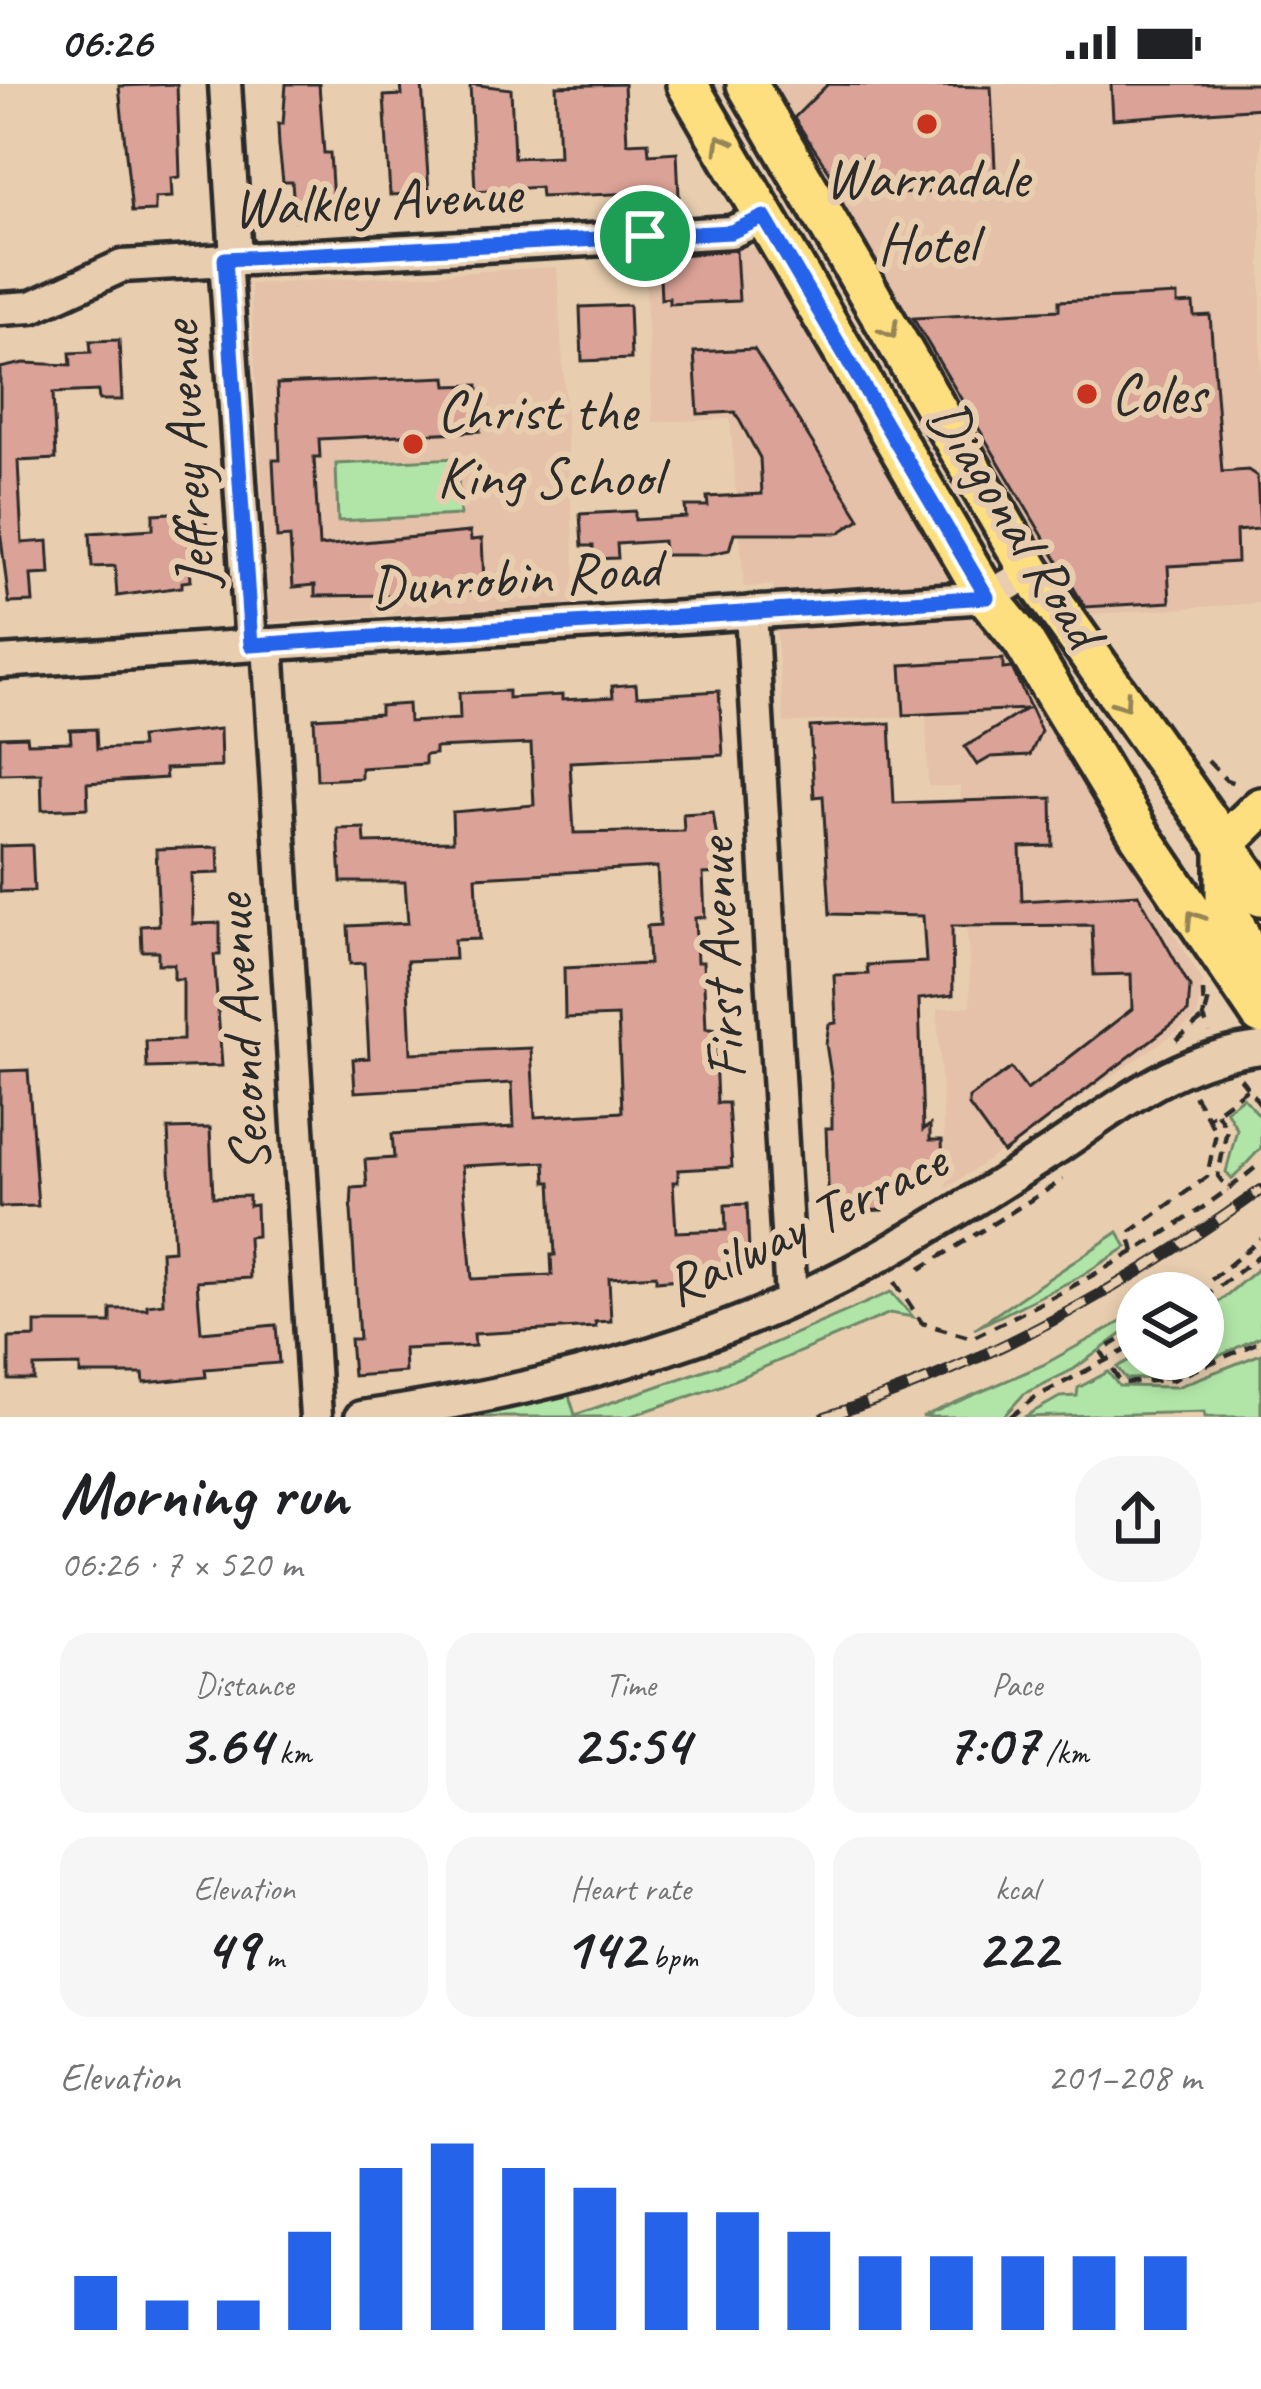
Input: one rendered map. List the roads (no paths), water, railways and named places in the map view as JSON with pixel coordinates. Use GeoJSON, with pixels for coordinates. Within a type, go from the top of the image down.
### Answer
{"type":"FeatureCollection","features":[{"type":"Feature","properties":{"kind":"main road","name":"Diagonal Road"},"geometry":{"type":"LineString","coordinates":[[687,84],[987,597],[1023,640],[1220,960],[1261,1014]]}},
{"type":"Feature","properties":{"kind":"main road","name":"Diagonal Road"},"geometry":{"type":"LineString","coordinates":[[747,84],[1031,572],[1261,896]]}},
{"type":"Feature","properties":{"kind":"main road"},"geometry":{"type":"LineString","coordinates":[[1252,795],[1226,842],[1226,904],[1261,988]]}},
{"type":"Feature","properties":{"kind":"street","name":"Jeffrey Avenue"},"geometry":{"type":"LineString","coordinates":[[225,84],[231,258],[259,645]]}},
{"type":"Feature","properties":{"kind":"street","name":"Walkley Avenue"},"geometry":{"type":"LineString","coordinates":[[0,309],[32,307],[122,266],[731,232],[764,217]]}},
{"type":"Feature","properties":{"kind":"street","name":"Dunrobin Road"},"geometry":{"type":"LineString","coordinates":[[0,662],[987,597],[1031,572]]}},
{"type":"Feature","properties":{"kind":"street","name":"First Avenue"},"geometry":{"type":"LineString","coordinates":[[751,613],[791,1299]]}},
{"type":"Feature","properties":{"kind":"street","name":"Second Avenue"},"geometry":{"type":"LineString","coordinates":[[259,645],[316,1417]]}},
{"type":"Feature","properties":{"kind":"street","name":"Railway Terrace"},"geometry":{"type":"LineString","coordinates":[[362,1417],[460,1403],[596,1371],[791,1299],[881,1256],[983,1196],[1177,1068],[1220,1052],[1261,1048]]}},
{"type":"Feature","properties":{"kind":"railway"},"geometry":{"type":"LineString","coordinates":[[825,1417],[941,1374],[1052,1321],[1158,1259],[1261,1190]]}},
{"type":"Feature","properties":{"kind":"place","name":"Warradale Hotel"},"geometry":{"type":"Point","coordinates":[927,124]}},
{"type":"Feature","properties":{"kind":"place","name":"Coles"},"geometry":{"type":"Point","coordinates":[1087,394]}},
{"type":"Feature","properties":{"kind":"place","name":"Christ the King School"},"geometry":{"type":"Point","coordinates":[413,444]}}]}
